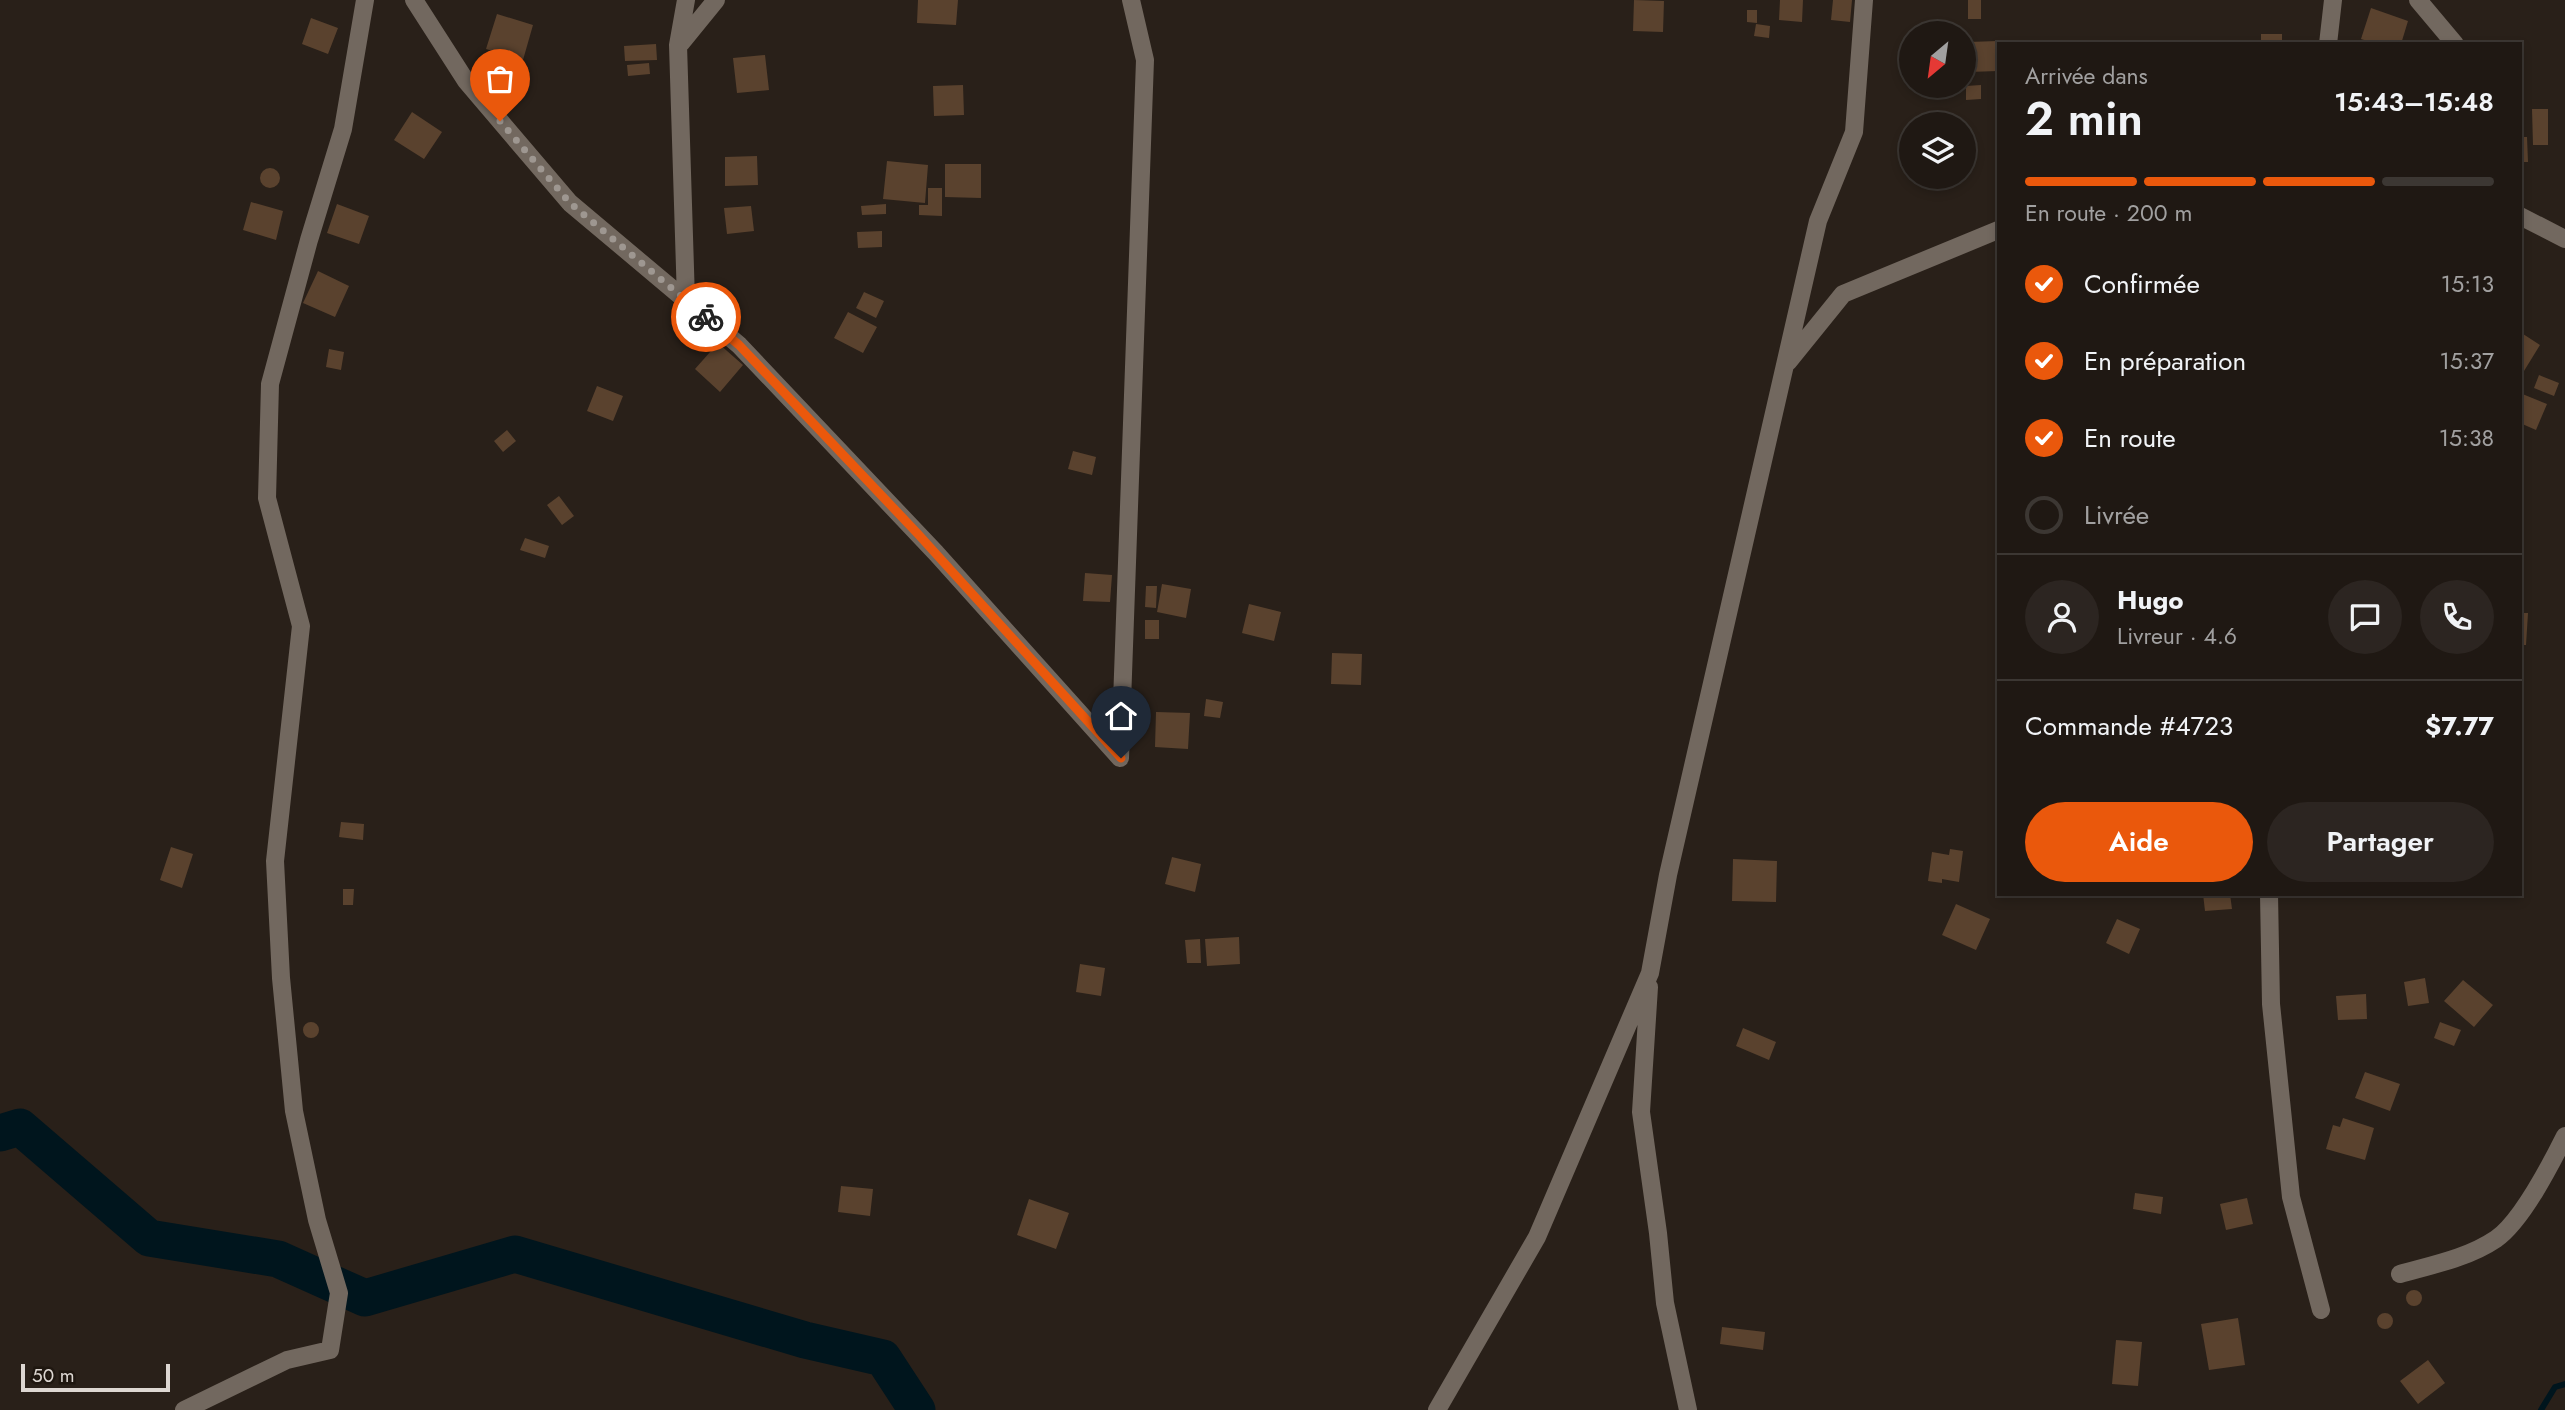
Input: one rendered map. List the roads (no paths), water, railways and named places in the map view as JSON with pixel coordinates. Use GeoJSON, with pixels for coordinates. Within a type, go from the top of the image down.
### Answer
{"type":"FeatureCollection","features":[{"type":"Feature","properties":{"kind":"street"},"geometry":{"type":"LineString","coordinates":[[184,1410],[287,1360],[330,1350],[339,1293],[317,1220],[294,1111],[281,978],[275,861],[301,626],[267,498],[270,384],[342,129],[365,0]]}},
{"type":"Feature","properties":{"kind":"street"},"geometry":{"type":"LineString","coordinates":[[414,0],[466,80],[570,203],[739,345],[936,553],[1121,758],[1145,60],[1131,0]]}},
{"type":"Feature","properties":{"kind":"street"},"geometry":{"type":"LineString","coordinates":[[686,0],[678,45],[686,300]]}},
{"type":"Feature","properties":{"kind":"street"},"geometry":{"type":"LineString","coordinates":[[678,45],[716,0]]}},
{"type":"Feature","properties":{"kind":"street"},"geometry":{"type":"LineString","coordinates":[[1688,1410],[1665,1303],[1641,1112],[1650,972],[1668,875],[1818,221],[1854,132],[1864,0]]}},
{"type":"Feature","properties":{"kind":"street"},"geometry":{"type":"LineString","coordinates":[[2328,42],[2333,0]]}},
{"type":"Feature","properties":{"kind":"street"},"geometry":{"type":"LineString","coordinates":[[2418,0],[2453,42]]}},
{"type":"Feature","properties":{"kind":"street"},"geometry":{"type":"LineString","coordinates":[[2522,217],[2565,239]]}},
{"type":"Feature","properties":{"kind":"street"},"geometry":{"type":"LineString","coordinates":[[1784,366],[1843,294],[1997,230]]}},
{"type":"Feature","properties":{"kind":"street"},"geometry":{"type":"LineString","coordinates":[[2269,896],[2271,1004],[2291,1197],[2321,1310]]}},
{"type":"Feature","properties":{"kind":"street"},"geometry":{"type":"LineString","coordinates":[[1437,1410],[1537,1237],[1650,972]]}},
{"type":"Feature","properties":{"kind":"street"},"geometry":{"type":"LineString","coordinates":[[2400,1274],[2454,1259],[2498,1238],[2526,1205],[2565,1136]]}},
{"type":"Feature","properties":{"kind":"waterway"},"geometry":{"type":"LineString","coordinates":[[0,1133],[20,1127],[149,1238],[278,1259],[365,1298],[515,1254],[805,1340],[883,1358],[917,1410]]}},
{"type":"Feature","properties":{"kind":"waterway"},"geometry":{"type":"LineString","coordinates":[[2541,1410],[2555,1387],[2565,1384]]}}]}
